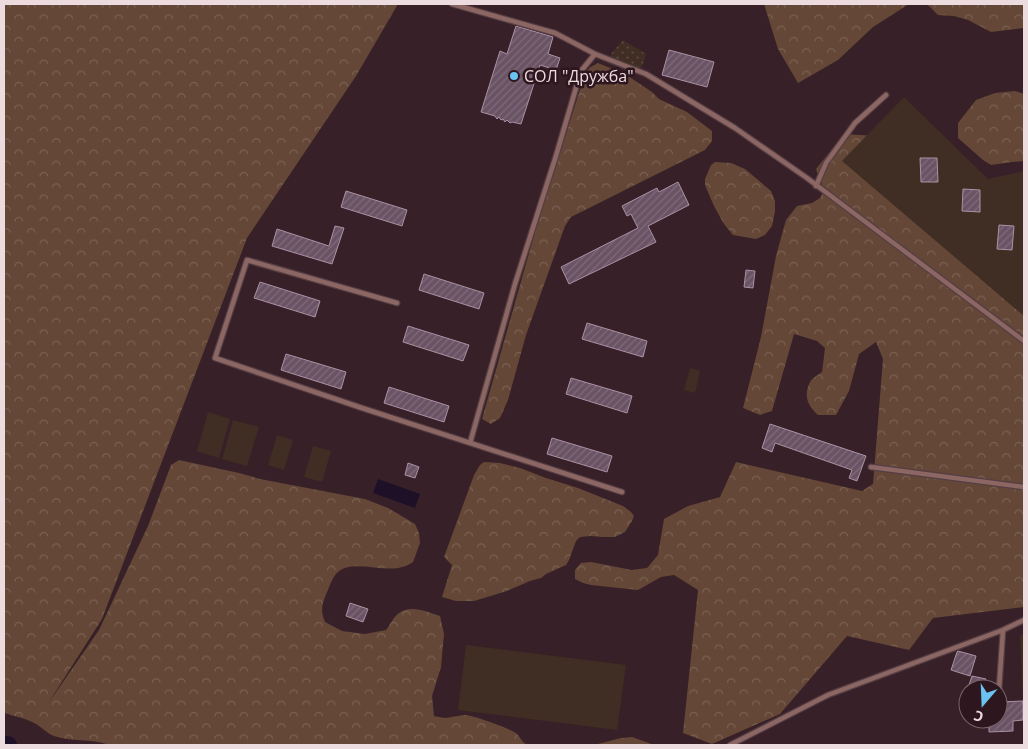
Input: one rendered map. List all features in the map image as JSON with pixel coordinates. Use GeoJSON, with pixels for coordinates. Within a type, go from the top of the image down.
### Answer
{"type":"FeatureCollection","features":[{"type":"Feature","properties":{"kind":"lane"},"geometry":{"type":"LineString","coordinates":[[452,4],[555,33],[595,54],[646,74],[735,128],[1024,341]]}},
{"type":"Feature","properties":{"kind":"lane"},"geometry":{"type":"LineString","coordinates":[[470,442],[515,284],[582,71],[595,54]]}},
{"type":"Feature","properties":{"kind":"lane"},"geometry":{"type":"LineString","coordinates":[[816,186],[826,163],[855,123],[886,95]]}},
{"type":"Feature","properties":{"kind":"lane"},"geometry":{"type":"LineString","coordinates":[[397,303],[247,260],[215,358],[362,408],[622,492]]}},
{"type":"Feature","properties":{"kind":"lane"},"geometry":{"type":"LineString","coordinates":[[871,468],[1024,487]]}},
{"type":"Feature","properties":{"kind":"lane"},"geometry":{"type":"LineString","coordinates":[[730,745],[828,696],[1003,630],[1024,620]]}},
{"type":"Feature","properties":{"kind":"lane"},"geometry":{"type":"LineString","coordinates":[[1000,679],[1003,630]]}},
{"type":"Feature","properties":{"kind":"shaded area"},"geometry":{"type":"Polygon","coordinates":[[[623,40],[646,54],[642,67],[639,68],[611,57],[611,54],[623,40]]]}},
{"type":"Feature","properties":{"kind":"shaded area"},"geometry":{"type":"Polygon","coordinates":[[[904,97],[988,179],[1024,171],[1024,316],[842,161],[904,97]]]}},
{"type":"Feature","properties":{"kind":"shaded area"},"geometry":{"type":"Polygon","coordinates":[[[690,368],[700,371],[695,393],[684,390],[690,368]]]}},
{"type":"Feature","properties":{"kind":"shaded area"},"geometry":{"type":"Polygon","coordinates":[[[208,412],[230,419],[219,458],[197,451],[208,412]]]}},
{"type":"Feature","properties":{"kind":"shaded area"},"geometry":{"type":"Polygon","coordinates":[[[233,420],[259,427],[247,466],[222,459],[233,420]]]}},
{"type":"Feature","properties":{"kind":"shaded area"},"geometry":{"type":"Polygon","coordinates":[[[277,435],[293,440],[284,470],[268,465],[277,435]]]}},
{"type":"Feature","properties":{"kind":"shaded area"},"geometry":{"type":"Polygon","coordinates":[[[313,446],[331,451],[322,482],[304,477],[313,446]]]}},
{"type":"Feature","properties":{"kind":"shaded area"},"geometry":{"type":"Polygon","coordinates":[[[378,479],[420,494],[415,508],[373,493],[378,479]]]}},
{"type":"Feature","properties":{"kind":"shaded area"},"geometry":{"type":"Polygon","coordinates":[[[1024,634],[1024,724],[1020,636],[1024,634]]]}},
{"type":"Feature","properties":{"kind":"shaded area"},"geometry":{"type":"Polygon","coordinates":[[[466,645],[626,665],[617,730],[458,710],[466,645]]]}},
{"type":"Feature","properties":{"kind":"green space"},"geometry":{"type":"Polygon","coordinates":[[[4,4],[398,4],[356,76],[247,238],[102,619],[47,705],[99,630],[148,526],[171,465],[179,460],[260,479],[365,499],[388,508],[415,524],[419,533],[420,543],[412,563],[395,568],[360,566],[344,568],[336,574],[323,604],[322,614],[325,622],[342,631],[365,634],[386,630],[397,614],[404,610],[420,610],[440,616],[444,634],[441,667],[432,696],[434,716],[447,718],[465,715],[483,720],[514,732],[527,745],[109,745],[95,741],[54,736],[31,721],[4,713],[4,4]]]}},
{"type":"Feature","properties":{"kind":"green space"},"geometry":{"type":"Polygon","coordinates":[[[764,4],[909,4],[873,27],[838,60],[798,83],[778,49],[764,4]]]}},
{"type":"Feature","properties":{"kind":"green space"},"geometry":{"type":"Polygon","coordinates":[[[927,4],[1024,4],[1024,28],[991,32],[968,20],[954,16],[938,15],[927,4]]]}},
{"type":"Feature","properties":{"kind":"green space"},"geometry":{"type":"Polygon","coordinates":[[[598,63],[625,74],[659,99],[687,112],[712,131],[712,141],[705,150],[571,217],[565,226],[526,335],[508,400],[500,418],[491,424],[482,419],[535,232],[584,77],[589,68],[598,63]]]}},
{"type":"Feature","properties":{"kind":"green space"},"geometry":{"type":"Polygon","coordinates":[[[1015,91],[1024,94],[1024,161],[991,165],[958,138],[958,123],[976,100],[995,93],[1015,91]]]}},
{"type":"Feature","properties":{"kind":"green space"},"geometry":{"type":"Polygon","coordinates":[[[844,134],[876,136],[1024,258],[1024,607],[933,618],[909,650],[847,636],[780,714],[712,744],[683,733],[698,590],[674,575],[661,577],[638,590],[591,585],[575,579],[575,570],[581,563],[591,562],[632,570],[647,568],[658,555],[664,519],[688,506],[720,497],[736,462],[862,491],[873,484],[883,359],[876,342],[859,354],[849,391],[836,415],[818,415],[809,404],[807,396],[810,382],[822,372],[825,348],[817,341],[794,334],[772,411],[760,415],[743,408],[761,337],[776,256],[786,220],[797,206],[812,203],[820,198],[824,190],[816,169],[844,134]]]}},
{"type":"Feature","properties":{"kind":"green space"},"geometry":{"type":"Polygon","coordinates":[[[715,162],[731,163],[745,169],[771,191],[775,201],[775,211],[772,226],[765,235],[756,239],[733,235],[724,224],[705,185],[705,179],[711,165],[715,162]]]}},
{"type":"Feature","properties":{"kind":"green space"},"geometry":{"type":"Polygon","coordinates":[[[484,462],[500,463],[520,468],[578,488],[623,506],[634,516],[625,532],[615,537],[580,537],[576,541],[566,565],[541,578],[474,601],[456,601],[442,597],[452,565],[444,557],[474,475],[484,462]]]}},
{"type":"Feature","properties":{"kind":"green space"},"geometry":{"type":"Polygon","coordinates":[[[632,737],[654,745],[594,745],[621,738],[632,737]]]}},
{"type":"Feature","properties":{"kind":"building","name":"СОЛ \"Дружба\""},"geometry":{"type":"Polygon","coordinates":[[[516,26],[553,37],[548,54],[560,58],[556,70],[540,65],[521,124],[510,123],[507,120],[505,122],[499,117],[497,119],[495,116],[481,112],[500,51],[507,54],[516,26]]]}},
{"type":"Feature","properties":{"kind":"building"},"geometry":{"type":"Polygon","coordinates":[[[669,50],[714,62],[707,87],[662,75],[669,50]]]}},
{"type":"Feature","properties":{"kind":"building"},"geometry":{"type":"Polygon","coordinates":[[[920,158],[937,158],[938,182],[921,182],[920,158]]]}},
{"type":"Feature","properties":{"kind":"building"},"geometry":{"type":"Polygon","coordinates":[[[678,182],[689,205],[648,226],[656,242],[569,284],[561,267],[638,228],[631,214],[627,216],[622,206],[657,188],[659,192],[678,182]]]}},
{"type":"Feature","properties":{"kind":"building"},"geometry":{"type":"Polygon","coordinates":[[[963,189],[980,190],[980,212],[962,211],[963,189]]]}},
{"type":"Feature","properties":{"kind":"building"},"geometry":{"type":"Polygon","coordinates":[[[346,191],[407,210],[402,226],[341,207],[346,191]]]}},
{"type":"Feature","properties":{"kind":"building"},"geometry":{"type":"Polygon","coordinates":[[[999,225],[1014,226],[1012,250],[997,249],[999,225]]]}},
{"type":"Feature","properties":{"kind":"building"},"geometry":{"type":"Polygon","coordinates":[[[335,226],[344,228],[332,264],[272,246],[277,229],[329,246],[335,226]]]}},
{"type":"Feature","properties":{"kind":"building"},"geometry":{"type":"Polygon","coordinates":[[[746,270],[755,271],[753,288],[744,287],[746,270]]]}},
{"type":"Feature","properties":{"kind":"building"},"geometry":{"type":"Polygon","coordinates":[[[424,274],[484,293],[479,309],[419,290],[424,274]]]}},
{"type":"Feature","properties":{"kind":"building"},"geometry":{"type":"Polygon","coordinates":[[[260,282],[320,301],[315,317],[254,298],[260,282]]]}},
{"type":"Feature","properties":{"kind":"building"},"geometry":{"type":"Polygon","coordinates":[[[587,323],[647,341],[643,357],[582,339],[587,323]]]}},
{"type":"Feature","properties":{"kind":"building"},"geometry":{"type":"Polygon","coordinates":[[[408,326],[469,345],[463,361],[403,342],[408,326]]]}},
{"type":"Feature","properties":{"kind":"building"},"geometry":{"type":"Polygon","coordinates":[[[286,354],[346,372],[341,389],[281,370],[286,354]]]}},
{"type":"Feature","properties":{"kind":"building"},"geometry":{"type":"Polygon","coordinates":[[[571,378],[632,396],[627,413],[566,394],[571,378]]]}},
{"type":"Feature","properties":{"kind":"building"},"geometry":{"type":"Polygon","coordinates":[[[389,387],[449,406],[444,422],[384,403],[389,387]]]}},
{"type":"Feature","properties":{"kind":"building"},"geometry":{"type":"Polygon","coordinates":[[[770,424],[866,456],[857,481],[849,478],[852,470],[775,443],[772,452],[762,448],[770,424]]]}},
{"type":"Feature","properties":{"kind":"building"},"geometry":{"type":"Polygon","coordinates":[[[552,438],[612,456],[607,472],[547,454],[552,438]]]}},
{"type":"Feature","properties":{"kind":"building"},"geometry":{"type":"Polygon","coordinates":[[[408,463],[419,467],[415,478],[405,475],[408,463]]]}},
{"type":"Feature","properties":{"kind":"building"},"geometry":{"type":"Polygon","coordinates":[[[350,603],[368,609],[363,622],[346,616],[350,603]]]}},
{"type":"Feature","properties":{"kind":"building"},"geometry":{"type":"Polygon","coordinates":[[[958,651],[976,656],[970,676],[951,670],[958,651]]]}},
{"type":"Feature","properties":{"kind":"building"},"geometry":{"type":"Polygon","coordinates":[[[972,676],[986,679],[971,679],[972,676]]]}},
{"type":"Feature","properties":{"kind":"building"},"geometry":{"type":"Polygon","coordinates":[[[1023,701],[1023,720],[1013,721],[1013,731],[989,732],[989,729],[1008,729],[1008,702],[1023,701]]]}},
{"type":"Feature","properties":{"kind":"place","name":"СОЛ \"Дружба\""},"geometry":{"type":"Point","coordinates":[514,76]}}]}
